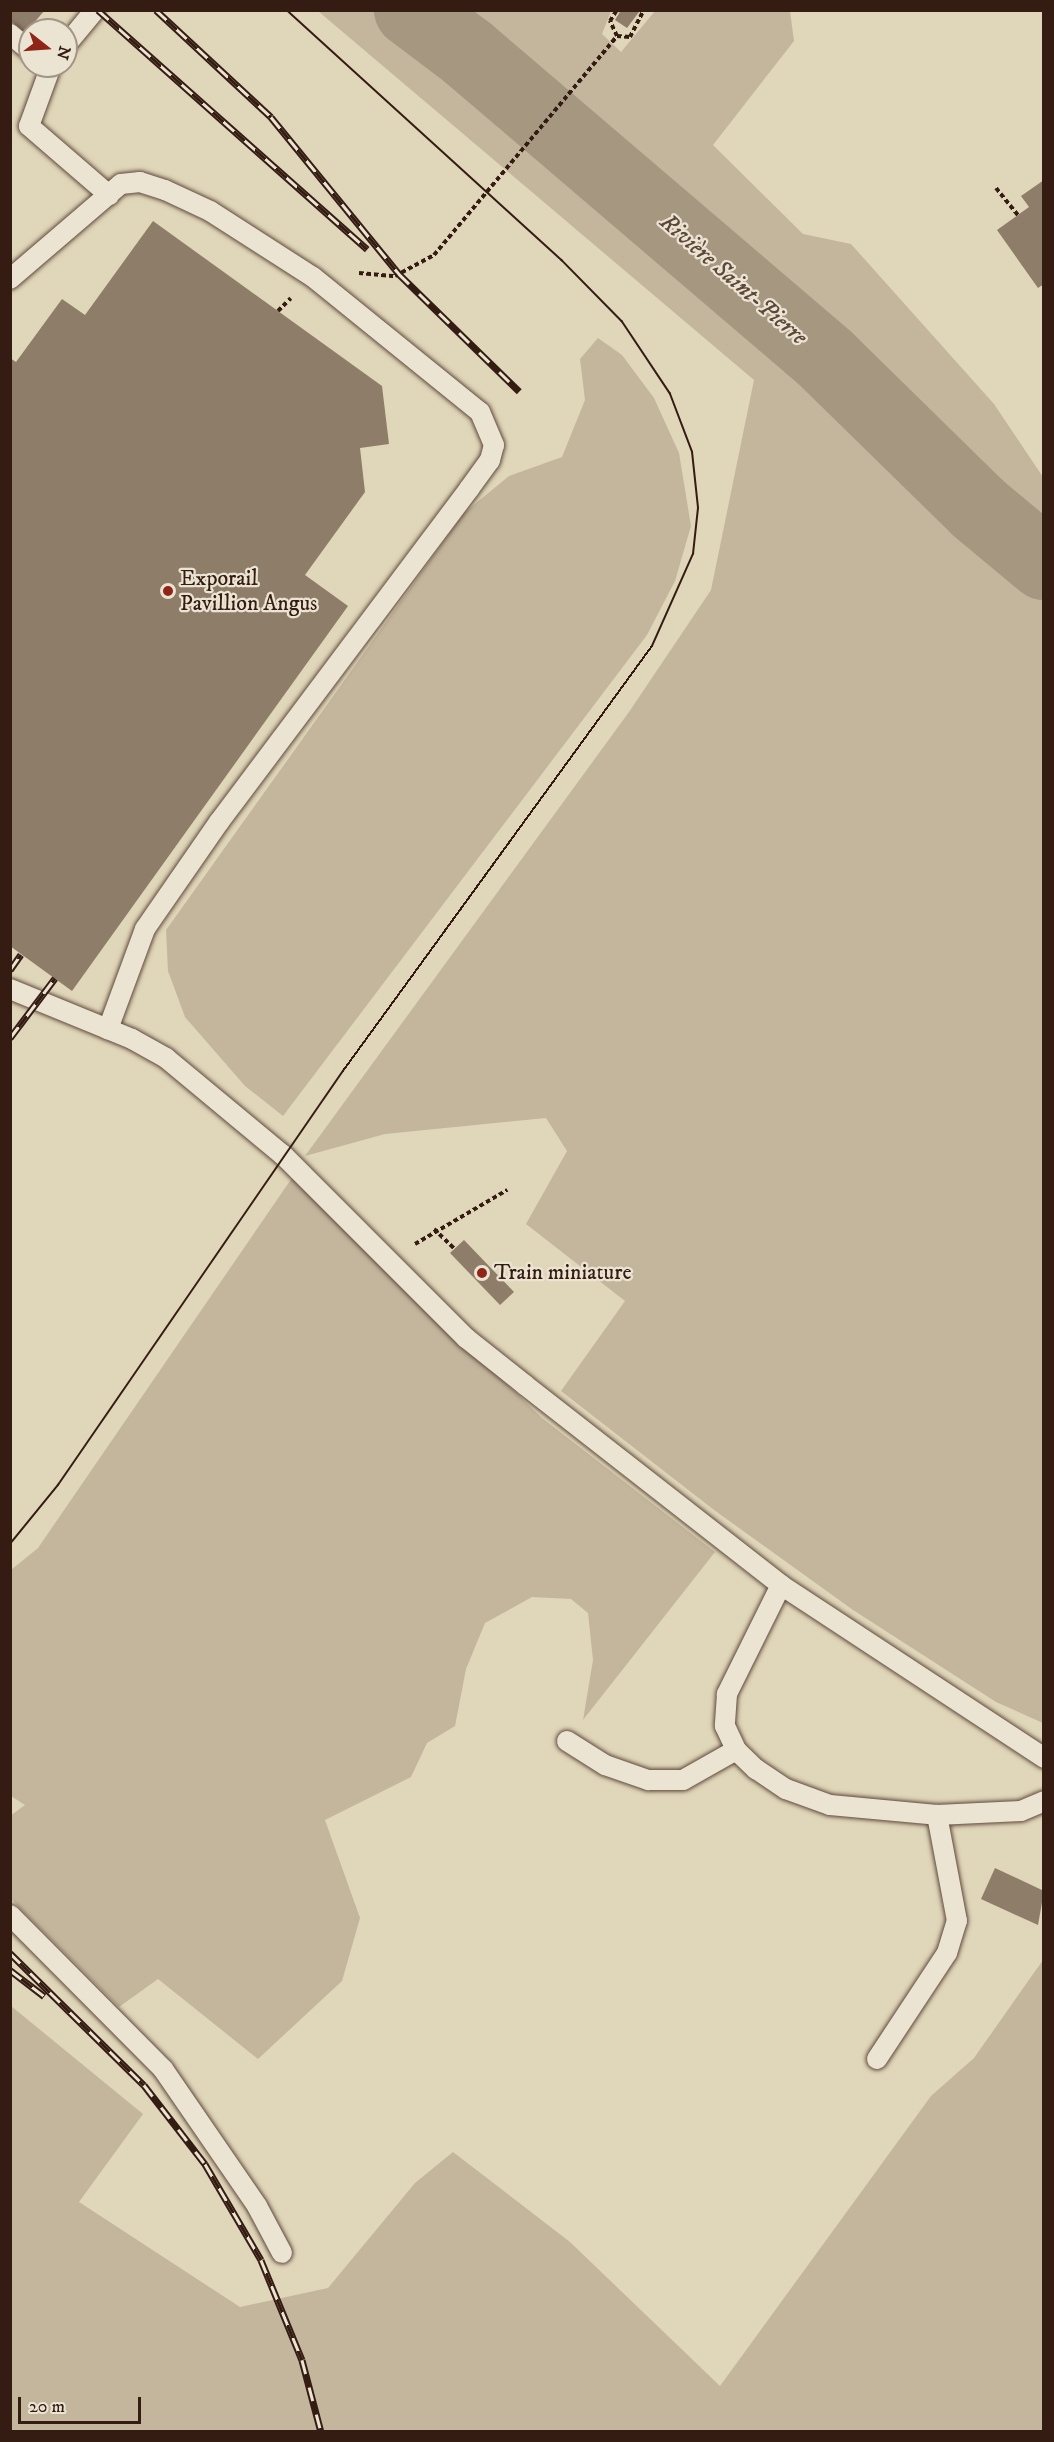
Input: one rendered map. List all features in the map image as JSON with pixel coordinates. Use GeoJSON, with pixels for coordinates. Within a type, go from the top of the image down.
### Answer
{"type":"FeatureCollection","features":[{"type":"Feature","properties":{"kind":"lane"},"geometry":{"type":"LineString","coordinates":[[78,30],[94,10]]}},
{"type":"Feature","properties":{"kind":"lane"},"geometry":{"type":"LineString","coordinates":[[46,78],[29,126],[109,195]]}},
{"type":"Feature","properties":{"kind":"lane"},"geometry":{"type":"LineString","coordinates":[[10,279],[121,184],[140,182],[165,190],[210,211],[313,277],[480,412],[494,445],[490,460],[219,822],[145,929],[108,1029]]}},
{"type":"Feature","properties":{"kind":"lane"},"geometry":{"type":"LineString","coordinates":[[13,995],[108,1029],[166,1058],[283,1155],[466,1338],[781,1585],[1044,1758]]}},
{"type":"Feature","properties":{"kind":"lane"},"geometry":{"type":"LineString","coordinates":[[781,1585],[727,1694],[725,1726],[736,1750],[786,1790],[830,1805],[937,1815],[1021,1810],[1044,1801]]}},
{"type":"Feature","properties":{"kind":"lane"},"geometry":{"type":"LineString","coordinates":[[567,1742],[605,1765],[648,1780],[683,1780],[736,1750]]}},
{"type":"Feature","properties":{"kind":"lane"},"geometry":{"type":"LineString","coordinates":[[877,2059],[947,1953],[957,1921],[937,1815]]}},
{"type":"Feature","properties":{"kind":"lane"},"geometry":{"type":"LineString","coordinates":[[10,1915],[163,2069],[257,2206],[282,2253]]}},
{"type":"Feature","properties":{"kind":"path"},"geometry":{"type":"LineString","coordinates":[[616,36],[610,21],[617,10]]}},
{"type":"Feature","properties":{"kind":"path"},"geometry":{"type":"LineString","coordinates":[[616,36],[630,37],[644,10]]}},
{"type":"Feature","properties":{"kind":"path"},"geometry":{"type":"LineString","coordinates":[[313,277],[334,268],[384,277],[414,267],[435,255],[517,160],[616,36]]}},
{"type":"Feature","properties":{"kind":"path"},"geometry":{"type":"LineString","coordinates":[[996,188],[1018,215]]}},
{"type":"Feature","properties":{"kind":"path"},"geometry":{"type":"LineString","coordinates":[[392,1265],[434,1229],[507,1190]]}},
{"type":"Feature","properties":{"kind":"path"},"geometry":{"type":"LineString","coordinates":[[434,1229],[455,1249]]}},
{"type":"Feature","properties":{"kind":"shaded area"},"geometry":{"type":"Polygon","coordinates":[[[318,11],[611,11],[602,34],[621,52],[655,11],[790,11],[794,41],[713,145],[803,234],[851,244],[994,404],[1043,477],[1043,1723],[996,1702],[853,1610],[714,1510],[561,1391],[625,1301],[526,1224],[567,1151],[546,1118],[385,1134],[305,1156],[629,712],[711,590],[754,380],[318,11]]]}},
{"type":"Feature","properties":{"kind":"shaded area"},"geometry":{"type":"Polygon","coordinates":[[[598,338],[622,355],[654,398],[679,453],[691,526],[675,581],[647,635],[283,1116],[245,1086],[185,1017],[168,971],[166,930],[464,513],[509,476],[562,457],[585,400],[580,359],[598,338]]]}},
{"type":"Feature","properties":{"kind":"shaded area"},"geometry":{"type":"Polygon","coordinates":[[[292,1178],[542,1418],[715,1552],[583,1720],[593,1660],[588,1613],[571,1599],[532,1597],[485,1623],[466,1669],[455,1726],[427,1743],[411,1777],[325,1820],[360,1918],[342,1981],[258,2059],[158,1979],[119,2007],[11,1899],[10,1816],[25,1805],[11,1796],[11,1570],[38,1548],[292,1178]]]}},
{"type":"Feature","properties":{"kind":"shaded area"},"geometry":{"type":"Polygon","coordinates":[[[1043,1960],[1043,2431],[11,2431],[11,2006],[143,2114],[79,2202],[240,2307],[328,2288],[415,2183],[453,2152],[570,2242],[720,2386],[931,2096],[974,2058],[1043,1960]]]}},
{"type":"Feature","properties":{"kind":"building"},"geometry":{"type":"Polygon","coordinates":[[[10,10],[45,10],[38,18],[18,18],[18,27],[10,20],[10,10]]]}},
{"type":"Feature","properties":{"kind":"building"},"geometry":{"type":"Polygon","coordinates":[[[621,10],[639,12],[627,28],[615,20],[621,10]]]}},
{"type":"Feature","properties":{"kind":"building"},"geometry":{"type":"Polygon","coordinates":[[[1044,180],[1044,284],[1038,288],[997,230],[1029,207],[1021,196],[1044,180]]]}},
{"type":"Feature","properties":{"kind":"building","name":"Exporail Pavillion Angus"},"geometry":{"type":"Polygon","coordinates":[[[153,221],[382,386],[389,444],[360,448],[365,492],[305,575],[348,606],[72,991],[10,946],[10,358],[16,362],[62,299],[85,315],[153,221]]]}},
{"type":"Feature","properties":{"kind":"building","name":"Train miniature"},"geometry":{"type":"Polygon","coordinates":[[[464,1240],[514,1292],[500,1305],[450,1253],[464,1240]]]}},
{"type":"Feature","properties":{"kind":"building"},"geometry":{"type":"Polygon","coordinates":[[[995,1868],[1044,1891],[1038,1925],[981,1899],[995,1868]]]}},
{"type":"Feature","properties":{"kind":"waterway","name":"Rivière Saint-Pierre"},"geometry":{"type":"LineString","coordinates":[[411,10],[468,53],[827,360],[978,508],[1044,563]]}},
{"type":"Feature","properties":{"kind":"tram line"},"geometry":{"type":"LineString","coordinates":[[10,1544],[58,1485],[343,1071],[652,646],[693,554],[698,508],[692,452],[670,394],[622,322],[562,261],[286,10]]}},
{"type":"Feature","properties":{"kind":"railway"},"geometry":{"type":"LineString","coordinates":[[98,10],[367,249]]}},
{"type":"Feature","properties":{"kind":"railway"},"geometry":{"type":"LineString","coordinates":[[156,10],[271,117],[399,274],[519,391]]}},
{"type":"Feature","properties":{"kind":"railway"},"geometry":{"type":"LineString","coordinates":[[10,970],[21,954]]}},
{"type":"Feature","properties":{"kind":"railway"},"geometry":{"type":"LineString","coordinates":[[10,1038],[55,978]]}},
{"type":"Feature","properties":{"kind":"railway"},"geometry":{"type":"LineString","coordinates":[[10,1953],[144,2085],[205,2164],[261,2260],[302,2360],[321,2432]]}},
{"type":"Feature","properties":{"kind":"railway"},"geometry":{"type":"LineString","coordinates":[[10,1970],[44,1996]]}},
{"type":"Feature","properties":{"kind":"place","name":"Exporail Pavillion Angus"},"geometry":{"type":"Point","coordinates":[168,591]}},
{"type":"Feature","properties":{"kind":"place","name":"Train miniature"},"geometry":{"type":"Point","coordinates":[482,1273]}}]}
